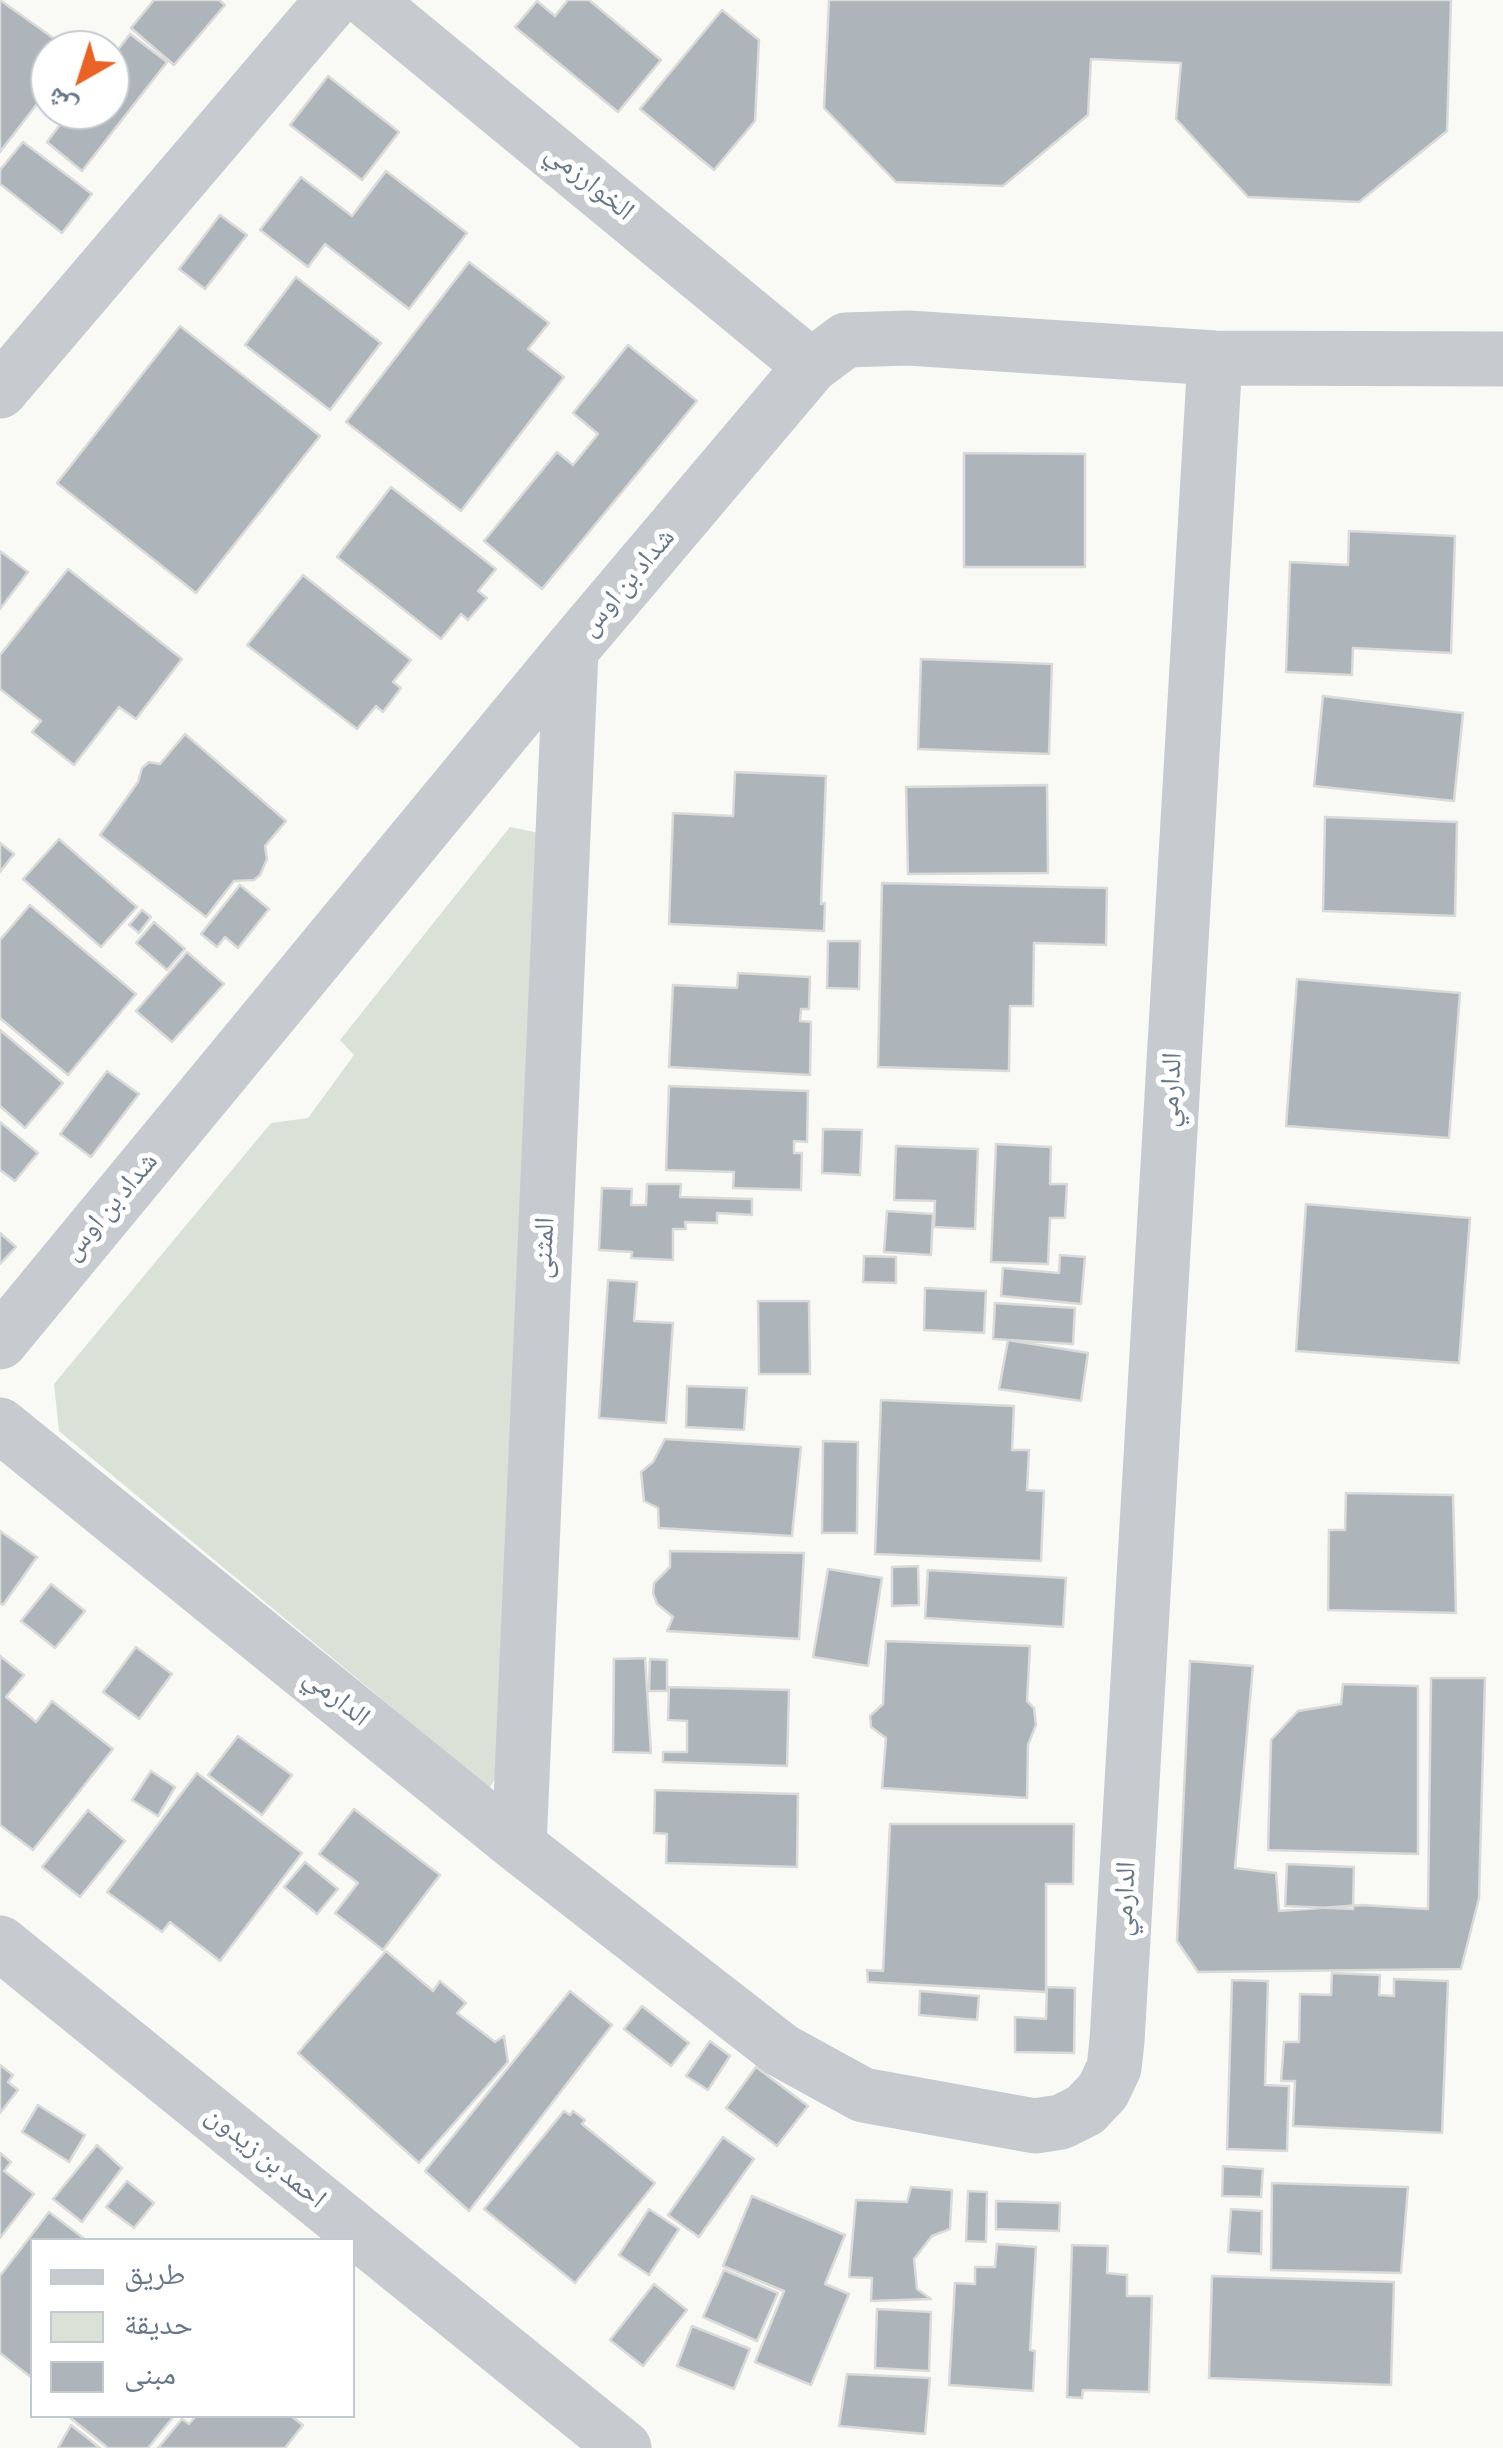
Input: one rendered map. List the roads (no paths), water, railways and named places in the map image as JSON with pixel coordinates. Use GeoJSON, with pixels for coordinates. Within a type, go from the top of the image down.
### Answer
{"type":"FeatureCollection","features":[{"type":"Feature","properties":{"kind":"street"},"geometry":{"type":"LineString","coordinates":[[0,391],[333,0]]}},
{"type":"Feature","properties":{"kind":"street","name":"الخوارزمي"},"geometry":{"type":"LineString","coordinates":[[366,0],[811,366]]}},
{"type":"Feature","properties":{"kind":"street","name":"شداد بن اوس"},"geometry":{"type":"LineString","coordinates":[[0,1342],[571,650],[811,366],[846,340],[908,338],[1215,358],[1503,359]]}},
{"type":"Feature","properties":{"kind":"street","name":"الدارمي"},"geometry":{"type":"LineString","coordinates":[[0,1424],[519,1846],[781,2050],[863,2096],[1035,2126],[1061,2122],[1084,2110],[1103,2091],[1114,2068],[1215,358]]}},
{"type":"Feature","properties":{"kind":"street","name":"المثنى"},"geometry":{"type":"LineString","coordinates":[[519,1846],[571,650]]}},
{"type":"Feature","properties":{"kind":"street","name":"احمد بن زيدون"},"geometry":{"type":"LineString","coordinates":[[0,1943],[624,2448]]}}]}
